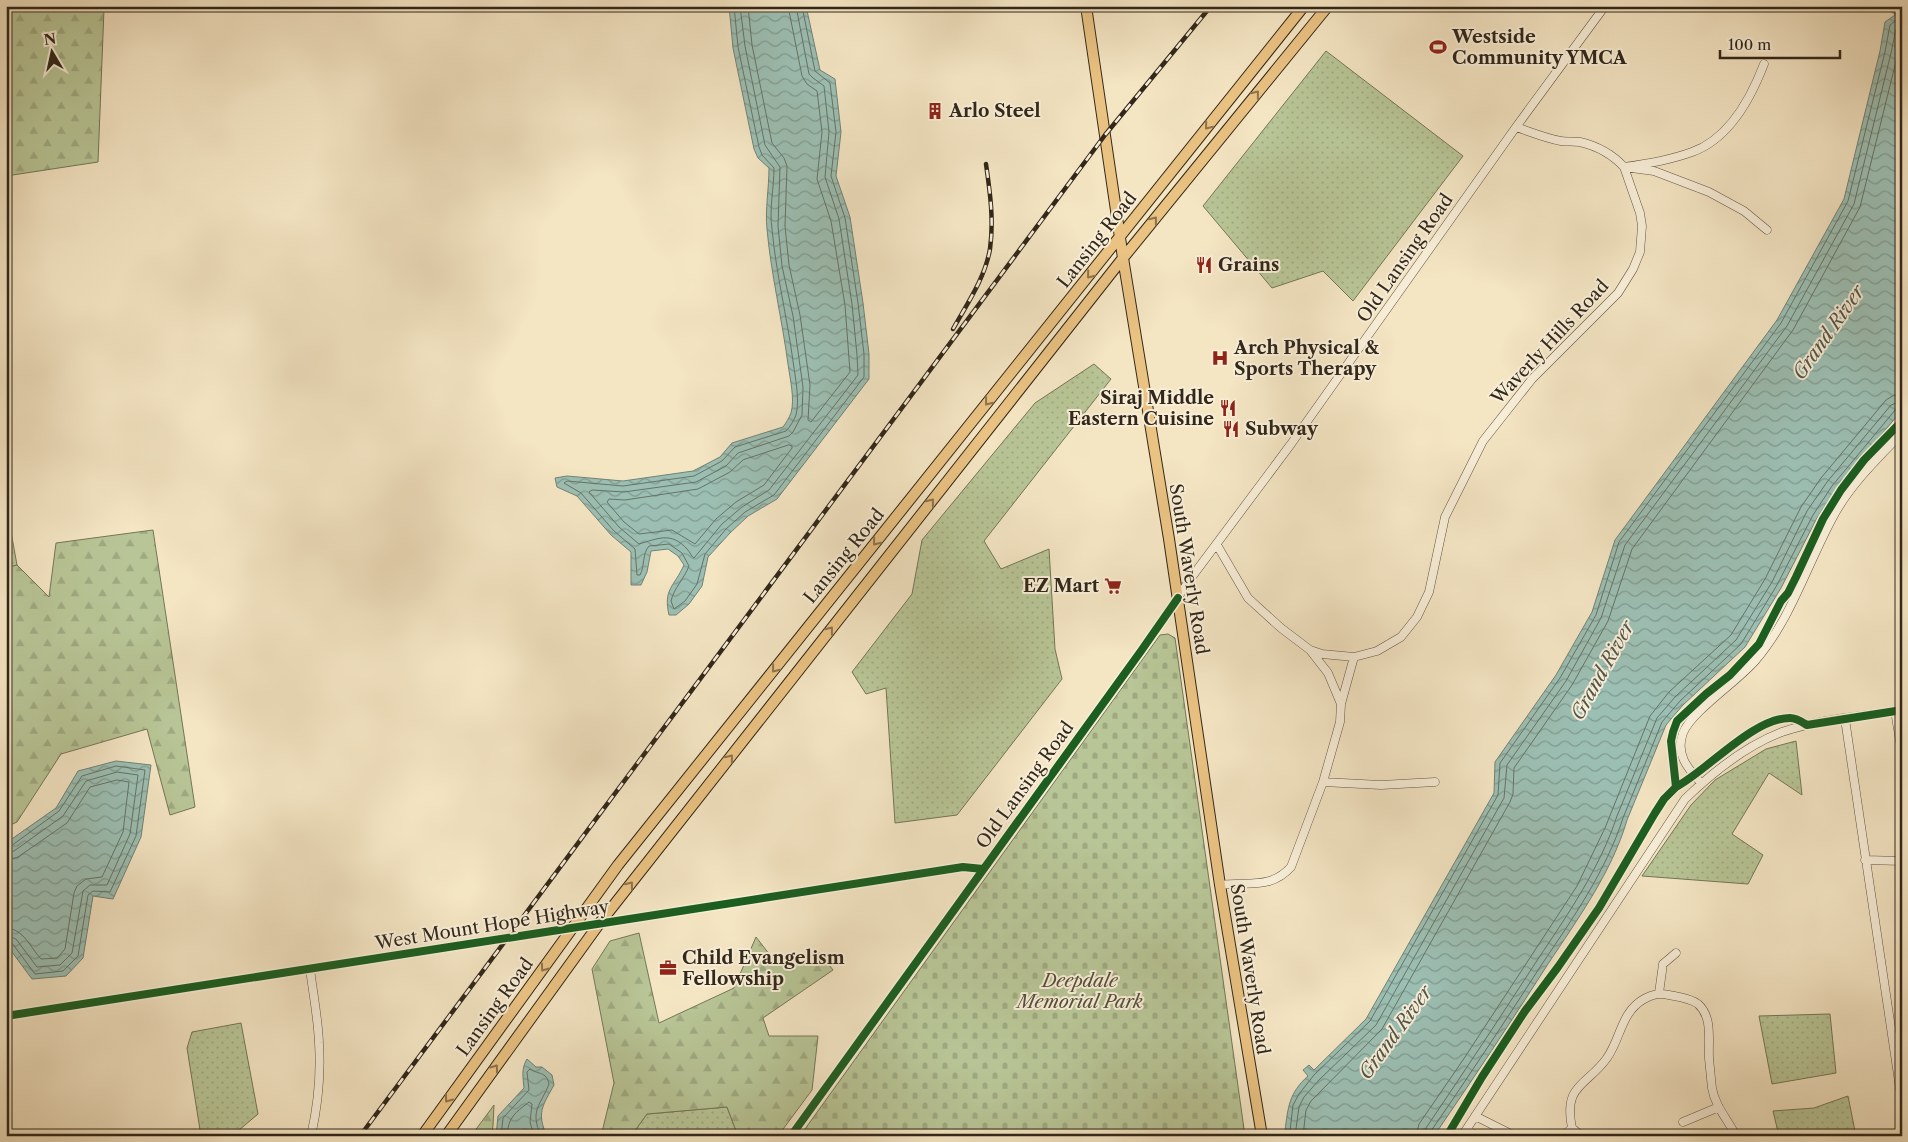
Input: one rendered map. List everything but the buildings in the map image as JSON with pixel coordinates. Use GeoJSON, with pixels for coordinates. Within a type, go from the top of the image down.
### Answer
{"type":"FeatureCollection","features":[{"type":"Feature","properties":{"kind":"main road","name":"South Waverly Road"},"geometry":{"type":"LineString","coordinates":[[1086,6],[1123,258],[1178,598],[1220,885],[1262,1136]]}},
{"type":"Feature","properties":{"kind":"main road","name":"Lansing Road"},"geometry":{"type":"LineString","coordinates":[[422,1136],[624,857],[1304,6]]}},
{"type":"Feature","properties":{"kind":"main road","name":"Lansing Road"},"geometry":{"type":"LineString","coordinates":[[446,1136],[600,924],[1123,258],[1328,6]]}},
{"type":"Feature","properties":{"kind":"street","name":"Old Lansing Road"},"geometry":{"type":"LineString","coordinates":[[792,1136],[1516,127],[1605,6]]}},
{"type":"Feature","properties":{"kind":"street"},"geometry":{"type":"LineString","coordinates":[[1624,167],[1655,162],[1694,152],[1707,144],[1720,134],[1736,116],[1748,98],[1764,64]]}},
{"type":"Feature","properties":{"kind":"street"},"geometry":{"type":"LineString","coordinates":[[1516,127],[1543,137],[1594,146],[1617,160],[1624,167],[1654,171],[1709,192],[1744,211],[1767,230]]}},
{"type":"Feature","properties":{"kind":"street","name":"Waverly Hills Road"},"geometry":{"type":"LineString","coordinates":[[1354,657],[1377,651],[1389,645],[1401,637],[1417,616],[1429,592],[1445,517],[1483,441],[1532,379],[1618,293],[1633,269],[1640,252],[1642,226],[1640,213],[1624,167]]}},
{"type":"Feature","properties":{"kind":"street"},"geometry":{"type":"LineString","coordinates":[[1702,783],[1682,759],[1681,750],[1684,731],[1697,714],[1754,662],[1766,647],[1794,602],[1834,514],[1860,478],[1902,433]]}},
{"type":"Feature","properties":{"kind":"street"},"geometry":{"type":"LineString","coordinates":[[1217,545],[1248,598],[1281,628],[1310,650],[1328,674],[1341,704]]}},
{"type":"Feature","properties":{"kind":"street"},"geometry":{"type":"LineString","coordinates":[[1220,885],[1269,882],[1283,875],[1291,867],[1323,782],[1340,722],[1341,704],[1354,657],[1322,654],[1310,650]]}},
{"type":"Feature","properties":{"kind":"street"},"geometry":{"type":"LineString","coordinates":[[1478,1136],[1464,1133],[1685,799],[1702,783],[1732,758],[1782,732],[1807,725],[1899,710],[1902,753]]}},
{"type":"Feature","properties":{"kind":"street"},"geometry":{"type":"LineString","coordinates":[[1845,719],[1902,1102]]}},
{"type":"Feature","properties":{"kind":"street"},"geometry":{"type":"LineString","coordinates":[[1323,782],[1381,785],[1435,782]]}},
{"type":"Feature","properties":{"kind":"street"},"geometry":{"type":"LineString","coordinates":[[1865,860],[1902,861]]}},
{"type":"Feature","properties":{"kind":"street","name":"West Mount Hope Highway"},"geometry":{"type":"LineString","coordinates":[[6,1016],[963,867],[983,869]]}},
{"type":"Feature","properties":{"kind":"street"},"geometry":{"type":"LineString","coordinates":[[1659,993],[1663,964],[1676,953]]}},
{"type":"Feature","properties":{"kind":"street"},"geometry":{"type":"LineString","coordinates":[[310,969],[319,1041],[317,1110],[311,1136]]}},
{"type":"Feature","properties":{"kind":"street"},"geometry":{"type":"LineString","coordinates":[[1582,1136],[1572,1128],[1569,1113],[1573,1097],[1580,1084],[1606,1060],[1614,1047],[1626,1015],[1635,1004],[1659,993],[1684,998],[1697,1003],[1703,1010],[1709,1027],[1712,1091],[1736,1136]]}},
{"type":"Feature","properties":{"kind":"street"},"geometry":{"type":"LineString","coordinates":[[1683,1122],[1719,1107]]}},
{"type":"Feature","properties":{"kind":"street"},"geometry":{"type":"LineString","coordinates":[[1475,1116],[1515,1136]]}},
{"type":"Feature","properties":{"kind":"street"},"geometry":{"type":"LineString","coordinates":[[1563,1136],[1572,1128]]}},
{"type":"Feature","properties":{"kind":"green space"},"geometry":{"type":"Polygon","coordinates":[[[6,6],[111,6],[104,9],[98,162],[6,176],[6,6]]]}},
{"type":"Feature","properties":{"kind":"green space"},"geometry":{"type":"Polygon","coordinates":[[[1326,51],[1463,156],[1353,301],[1323,271],[1272,288],[1203,206],[1326,51]]]}},
{"type":"Feature","properties":{"kind":"green space"},"geometry":{"type":"Polygon","coordinates":[[[1094,364],[1111,379],[984,541],[1001,569],[1049,549],[1055,649],[1062,679],[957,815],[895,823],[886,688],[866,694],[852,672],[912,594],[922,540],[1035,403],[1094,364]]]}},
{"type":"Feature","properties":{"kind":"green space"},"geometry":{"type":"Polygon","coordinates":[[[6,504],[17,565],[6,568],[6,504]]]}},
{"type":"Feature","properties":{"kind":"green space"},"geometry":{"type":"Polygon","coordinates":[[[153,530],[195,807],[170,815],[147,729],[61,754],[17,822],[6,827],[6,568],[17,565],[49,597],[56,543],[153,530]]]}},
{"type":"Feature","properties":{"kind":"green space","name":"Deepdale Memorial Park"},"geometry":{"type":"Polygon","coordinates":[[[1168,634],[1175,638],[1245,1136],[800,1136],[1160,635],[1168,634]]]}},
{"type":"Feature","properties":{"kind":"green space"},"geometry":{"type":"Polygon","coordinates":[[[1796,741],[1802,795],[1769,773],[1732,834],[1763,855],[1748,884],[1642,876],[1691,805],[1715,780],[1766,749],[1796,741]]]}},
{"type":"Feature","properties":{"kind":"green space"},"geometry":{"type":"Polygon","coordinates":[[[639,933],[659,1023],[734,988],[756,937],[773,959],[820,953],[833,970],[763,1018],[769,1036],[818,1036],[812,1090],[778,1136],[738,1136],[727,1107],[647,1114],[631,1136],[601,1136],[614,1083],[592,969],[610,941],[639,933]]]}},
{"type":"Feature","properties":{"kind":"green space"},"geometry":{"type":"Polygon","coordinates":[[[1830,1014],[1836,1073],[1772,1084],[1759,1016],[1830,1014]]]}},
{"type":"Feature","properties":{"kind":"green space"},"geometry":{"type":"Polygon","coordinates":[[[241,1023],[258,1114],[232,1136],[201,1136],[187,1048],[192,1032],[241,1023]]]}},
{"type":"Feature","properties":{"kind":"green space"},"geometry":{"type":"Polygon","coordinates":[[[1848,1096],[1856,1136],[1785,1136],[1778,1132],[1773,1111],[1814,1108],[1848,1096]]]}},
{"type":"Feature","properties":{"kind":"green space"},"geometry":{"type":"Polygon","coordinates":[[[494,1105],[491,1136],[471,1136],[494,1105]]]}},
{"type":"Feature","properties":{"kind":"green space"},"geometry":{"type":"Polygon","coordinates":[[[727,1107],[738,1136],[631,1136],[647,1114],[727,1107]]]}},
{"type":"Feature","properties":{"kind":"water"},"geometry":{"type":"Polygon","coordinates":[[[729,6],[806,6],[820,70],[835,79],[841,132],[836,176],[850,217],[869,354],[869,379],[777,499],[748,516],[708,557],[702,586],[689,604],[676,615],[669,615],[668,594],[684,565],[678,556],[668,549],[651,551],[647,572],[641,585],[631,585],[631,552],[611,535],[577,496],[557,487],[555,478],[567,476],[623,481],[693,471],[720,457],[732,443],[783,427],[791,413],[792,389],[767,229],[769,168],[758,158],[754,149],[733,48],[729,6]]]}},
{"type":"Feature","properties":{"kind":"water","name":"Grand River"},"geometry":{"type":"Polygon","coordinates":[[[1902,10],[1902,410],[1836,489],[1817,518],[1781,588],[1745,647],[1683,705],[1666,725],[1612,858],[1593,895],[1434,1136],[1278,1136],[1285,1131],[1290,1101],[1293,1095],[1308,1076],[1303,1070],[1309,1065],[1314,1070],[1366,1019],[1494,793],[1495,762],[1556,675],[1592,612],[1615,540],[1777,320],[1844,199],[1880,51],[1885,22],[1902,10]]]}},
{"type":"Feature","properties":{"kind":"water"},"geometry":{"type":"Polygon","coordinates":[[[116,761],[151,765],[141,837],[113,899],[93,896],[83,958],[66,976],[32,979],[6,944],[6,843],[56,808],[78,771],[116,761]]]}},
{"type":"Feature","properties":{"kind":"water"},"geometry":{"type":"Polygon","coordinates":[[[527,1059],[536,1067],[542,1067],[552,1075],[554,1085],[544,1104],[541,1115],[547,1136],[496,1136],[498,1116],[524,1088],[523,1070],[527,1059]]]}},
{"type":"Feature","properties":{"kind":"waterway"},"geometry":{"type":"LineString","coordinates":[[1880,6],[1902,16]]}},
{"type":"Feature","properties":{"kind":"railway"},"geometry":{"type":"LineString","coordinates":[[360,1136],[1105,135],[1211,6]]}},
{"type":"Feature","properties":{"kind":"railway"},"geometry":{"type":"LineString","coordinates":[[953,329],[970,300],[988,260],[992,217],[986,164]]}},
{"type":"Feature","properties":{"kind":"cycle path"},"geometry":{"type":"LineString","coordinates":[[1447,1136],[1482,1077],[1525,1011],[1599,908],[1664,799],[1676,787],[1671,741],[1677,721],[1730,675],[1759,644],[1781,601],[1788,593],[1823,519],[1841,490],[1864,460],[1902,421]]}},
{"type":"Feature","properties":{"kind":"cycle path"},"geometry":{"type":"LineString","coordinates":[[791,1136],[1178,598]]}},
{"type":"Feature","properties":{"kind":"cycle path"},"geometry":{"type":"LineString","coordinates":[[1676,787],[1746,735],[1776,720],[1793,718],[1807,725],[1902,710]]}},
{"type":"Feature","properties":{"kind":"cycle path"},"geometry":{"type":"LineString","coordinates":[[6,1016],[963,867],[983,869]]}},
{"type":"Feature","properties":{"kind":"place","name":"Westside Community YMCA"},"geometry":{"type":"Point","coordinates":[1438,47]}},
{"type":"Feature","properties":{"kind":"place","name":"Arlo Steel"},"geometry":{"type":"Point","coordinates":[935,111]}},
{"type":"Feature","properties":{"kind":"place","name":"Grains"},"geometry":{"type":"Point","coordinates":[1204,265]}},
{"type":"Feature","properties":{"kind":"place","name":"Arch Physical & Sports Therapy"},"geometry":{"type":"Point","coordinates":[1220,358]}},
{"type":"Feature","properties":{"kind":"place","name":"Siraj Middle Eastern Cuisine"},"geometry":{"type":"Point","coordinates":[1228,408]}},
{"type":"Feature","properties":{"kind":"place","name":"Subway"},"geometry":{"type":"Point","coordinates":[1231,429]}},
{"type":"Feature","properties":{"kind":"place","name":"EZ Mart"},"geometry":{"type":"Point","coordinates":[1113,586]}},
{"type":"Feature","properties":{"kind":"place","name":"Child Evangelism Fellowship"},"geometry":{"type":"Point","coordinates":[668,968]}}]}
